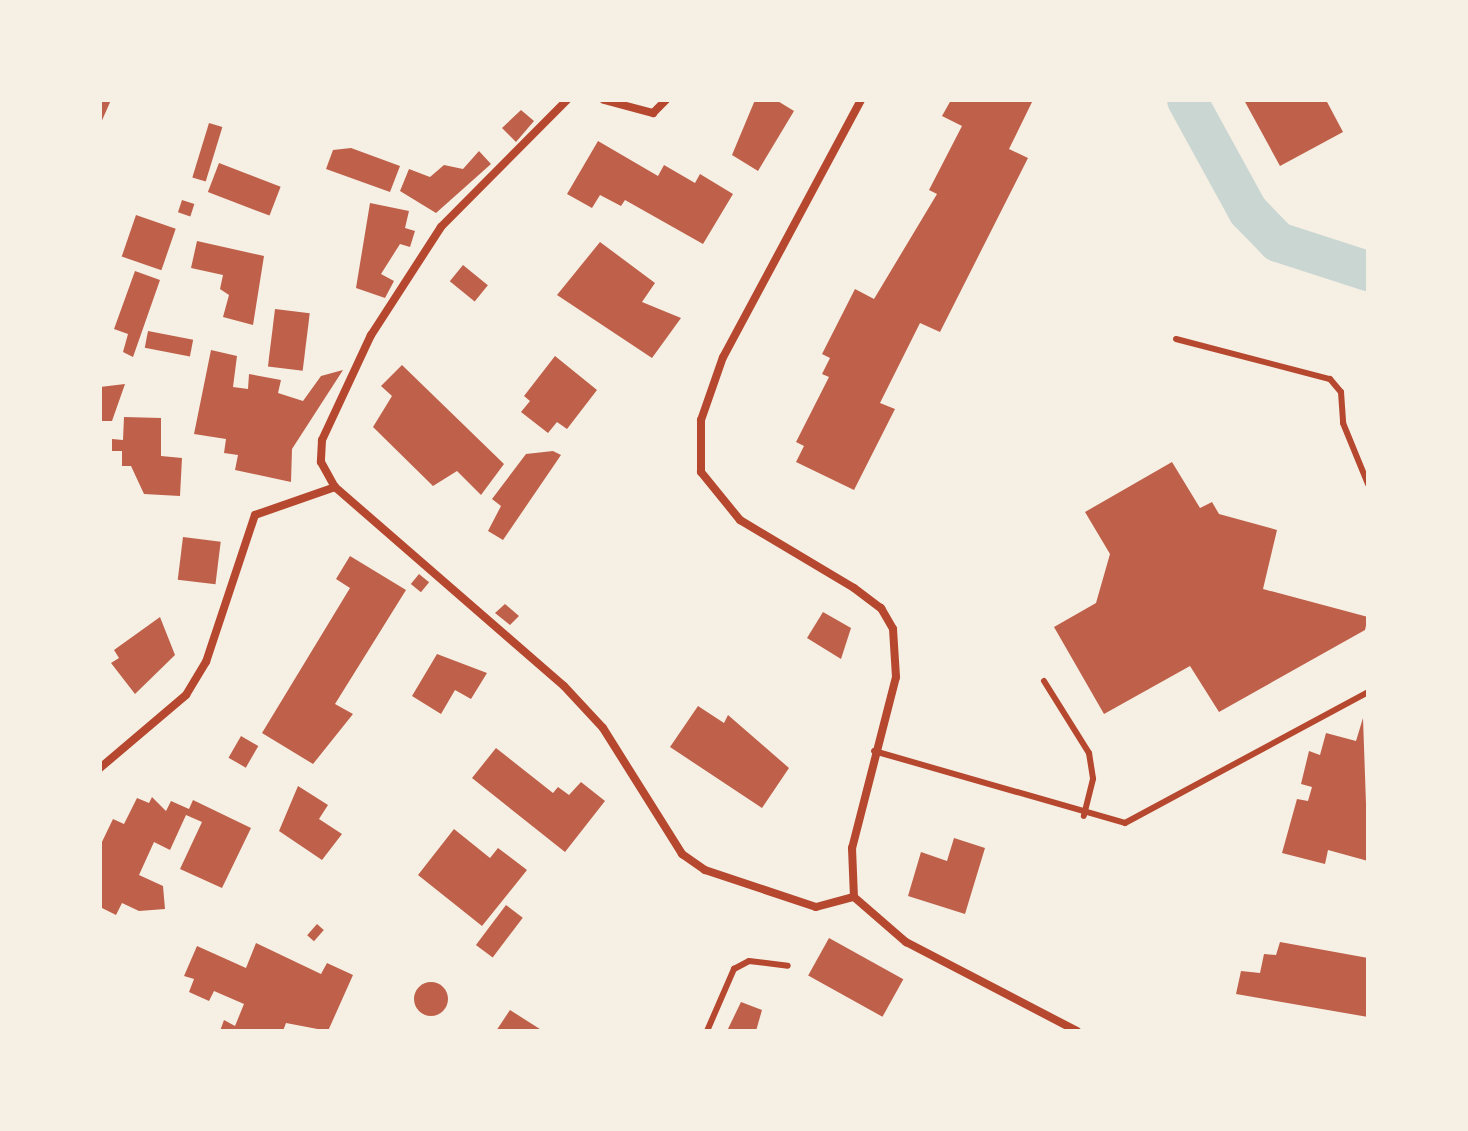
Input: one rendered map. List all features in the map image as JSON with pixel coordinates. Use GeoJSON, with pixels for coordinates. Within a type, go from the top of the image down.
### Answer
{"type":"FeatureCollection","features":[{"type":"Feature","properties":{"kind":"street"},"geometry":{"type":"LineString","coordinates":[[567,100],[441,227],[371,335],[322,440],[321,462],[335,487],[564,686],[603,728],[682,854],[705,870],[816,907],[854,897]]}},
{"type":"Feature","properties":{"kind":"street"},"geometry":{"type":"LineString","coordinates":[[604,100],[643,113],[666,100]]}},
{"type":"Feature","properties":{"kind":"street"},"geometry":{"type":"LineString","coordinates":[[861,100],[723,357],[698,447],[716,498],[740,520],[881,608],[898,652],[852,848],[854,897],[906,942],[1077,1031]]}},
{"type":"Feature","properties":{"kind":"street"},"geometry":{"type":"LineString","coordinates":[[100,768],[193,684],[255,515],[335,487]]}},
{"type":"Feature","properties":{"kind":"lane"},"geometry":{"type":"LineString","coordinates":[[1176,339],[1330,379],[1341,392],[1343,423],[1368,484]]}},
{"type":"Feature","properties":{"kind":"lane"},"geometry":{"type":"LineString","coordinates":[[1044,681],[1089,753],[1093,779],[1084,816]]}},
{"type":"Feature","properties":{"kind":"lane"},"geometry":{"type":"LineString","coordinates":[[874,751],[1084,816],[1125,823],[1151,815],[1368,692]]}},
{"type":"Feature","properties":{"kind":"lane"},"geometry":{"type":"LineString","coordinates":[[707,1031],[734,969],[749,961],[788,966]]}},
{"type":"Feature","properties":{"kind":"building"},"geometry":{"type":"Polygon","coordinates":[[[100,100],[111,100],[100,125],[100,100]]]}},
{"type":"Feature","properties":{"kind":"building"},"geometry":{"type":"Polygon","coordinates":[[[755,100],[776,100],[794,111],[758,171],[732,155],[755,100]]]}},
{"type":"Feature","properties":{"kind":"building"},"geometry":{"type":"Polygon","coordinates":[[[951,100],[1033,100],[1009,149],[1028,158],[940,332],[920,323],[880,403],[895,409],[854,490],[796,462],[804,446],[796,442],[829,377],[822,374],[830,358],[822,354],[855,289],[874,299],[937,194],[929,190],[962,126],[942,116],[951,100]]]}},
{"type":"Feature","properties":{"kind":"building"},"geometry":{"type":"Polygon","coordinates":[[[1244,100],[1326,100],[1343,132],[1280,166],[1244,100]]]}},
{"type":"Feature","properties":{"kind":"building"},"geometry":{"type":"Polygon","coordinates":[[[521,110],[534,121],[516,142],[502,128],[521,110]]]}},
{"type":"Feature","properties":{"kind":"building"},"geometry":{"type":"Polygon","coordinates":[[[209,123],[222,127],[206,182],[192,178],[209,123]]]}},
{"type":"Feature","properties":{"kind":"building"},"geometry":{"type":"Polygon","coordinates":[[[598,141],[658,176],[664,165],[695,183],[700,174],[733,194],[703,244],[625,200],[621,206],[600,195],[592,208],[567,194],[598,141]]]}},
{"type":"Feature","properties":{"kind":"building"},"geometry":{"type":"Polygon","coordinates":[[[351,148],[400,166],[390,192],[326,169],[333,150],[351,148]]]}},
{"type":"Feature","properties":{"kind":"building"},"geometry":{"type":"Polygon","coordinates":[[[479,151],[491,164],[436,213],[400,191],[409,169],[430,177],[444,165],[463,169],[479,151]]]}},
{"type":"Feature","properties":{"kind":"building"},"geometry":{"type":"Polygon","coordinates":[[[219,163],[281,187],[270,216],[208,192],[219,163]]]}},
{"type":"Feature","properties":{"kind":"building"},"geometry":{"type":"Polygon","coordinates":[[[182,200],[194,204],[190,216],[178,212],[182,200]]]}},
{"type":"Feature","properties":{"kind":"building"},"geometry":{"type":"Polygon","coordinates":[[[370,203],[409,211],[405,228],[415,231],[410,247],[400,244],[381,274],[394,281],[385,298],[356,288],[370,203]]]}},
{"type":"Feature","properties":{"kind":"building"},"geometry":{"type":"Polygon","coordinates":[[[136,215],[176,229],[161,270],[122,257],[136,215]]]}},
{"type":"Feature","properties":{"kind":"building"},"geometry":{"type":"Polygon","coordinates":[[[197,241],[264,256],[253,325],[223,317],[229,295],[220,289],[223,275],[191,268],[197,241]]]}},
{"type":"Feature","properties":{"kind":"building"},"geometry":{"type":"Polygon","coordinates":[[[600,242],[655,283],[642,302],[681,318],[652,358],[557,295],[600,242]]]}},
{"type":"Feature","properties":{"kind":"building"},"geometry":{"type":"Polygon","coordinates":[[[463,265],[488,285],[475,301],[450,281],[463,265]]]}},
{"type":"Feature","properties":{"kind":"building"},"geometry":{"type":"Polygon","coordinates":[[[135,271],[160,280],[133,357],[123,352],[128,334],[114,329],[135,271]]]}},
{"type":"Feature","properties":{"kind":"building"},"geometry":{"type":"Polygon","coordinates":[[[275,309],[310,313],[303,371],[268,367],[275,309]]]}},
{"type":"Feature","properties":{"kind":"building"},"geometry":{"type":"Polygon","coordinates":[[[148,331],[193,340],[190,356],[145,348],[148,331]]]}},
{"type":"Feature","properties":{"kind":"building"},"geometry":{"type":"Polygon","coordinates":[[[211,350],[237,356],[233,387],[248,389],[249,374],[281,380],[278,393],[303,401],[321,376],[343,370],[292,449],[291,482],[235,470],[238,455],[224,453],[226,439],[194,434],[211,350]]]}},
{"type":"Feature","properties":{"kind":"building"},"geometry":{"type":"Polygon","coordinates":[[[555,356],[597,390],[567,429],[557,422],[548,433],[521,412],[530,401],[524,396],[555,356]]]}},
{"type":"Feature","properties":{"kind":"building"},"geometry":{"type":"Polygon","coordinates":[[[402,365],[504,464],[481,495],[457,471],[433,486],[373,427],[392,396],[381,386],[402,365]]]}},
{"type":"Feature","properties":{"kind":"building"},"geometry":{"type":"Polygon","coordinates":[[[125,384],[112,421],[100,421],[100,387],[125,384]]]}},
{"type":"Feature","properties":{"kind":"building"},"geometry":{"type":"Polygon","coordinates":[[[124,417],[161,418],[161,456],[182,458],[180,496],[144,494],[131,466],[122,466],[122,451],[112,451],[112,439],[123,440],[124,417]]]}},
{"type":"Feature","properties":{"kind":"building"},"geometry":{"type":"Polygon","coordinates":[[[553,451],[561,455],[503,540],[488,531],[501,506],[492,499],[526,454],[553,451]]]}},
{"type":"Feature","properties":{"kind":"building"},"geometry":{"type":"Polygon","coordinates":[[[1172,462],[1200,508],[1212,502],[1219,514],[1277,530],[1263,589],[1368,617],[1365,630],[1219,712],[1190,666],[1104,714],[1054,627],[1096,603],[1110,554],[1085,512],[1172,462]]]}},
{"type":"Feature","properties":{"kind":"building"},"geometry":{"type":"Polygon","coordinates":[[[183,537],[221,542],[215,584],[178,580],[183,537]]]}},
{"type":"Feature","properties":{"kind":"building"},"geometry":{"type":"Polygon","coordinates":[[[350,556],[406,590],[335,704],[353,714],[313,764],[262,733],[350,588],[336,579],[350,556]]]}},
{"type":"Feature","properties":{"kind":"building"},"geometry":{"type":"Polygon","coordinates":[[[419,574],[429,582],[421,592],[411,584],[419,574]]]}},
{"type":"Feature","properties":{"kind":"building"},"geometry":{"type":"Polygon","coordinates":[[[505,604],[519,616],[510,625],[495,613],[505,604]]]}},
{"type":"Feature","properties":{"kind":"building"},"geometry":{"type":"Polygon","coordinates":[[[823,612],[851,628],[841,659],[807,638],[823,612]]]}},
{"type":"Feature","properties":{"kind":"building"},"geometry":{"type":"Polygon","coordinates":[[[160,617],[175,655],[135,694],[111,663],[119,658],[114,650],[160,617]]]}},
{"type":"Feature","properties":{"kind":"building"},"geometry":{"type":"Polygon","coordinates":[[[437,654],[487,673],[471,699],[455,690],[441,714],[412,696],[437,654]]]}},
{"type":"Feature","properties":{"kind":"building"},"geometry":{"type":"Polygon","coordinates":[[[698,706],[724,723],[728,715],[789,768],[762,808],[670,747],[698,706]]]}},
{"type":"Feature","properties":{"kind":"building"},"geometry":{"type":"Polygon","coordinates":[[[1363,718],[1368,861],[1328,850],[1325,864],[1282,853],[1297,799],[1308,801],[1312,787],[1301,784],[1309,751],[1320,755],[1326,733],[1356,741],[1363,718]]]}},
{"type":"Feature","properties":{"kind":"building"},"geometry":{"type":"Polygon","coordinates":[[[241,736],[258,746],[246,768],[228,758],[241,736]]]}},
{"type":"Feature","properties":{"kind":"building"},"geometry":{"type":"Polygon","coordinates":[[[496,748],[553,793],[558,787],[569,795],[581,782],[605,801],[565,852],[472,778],[496,748]]]}},
{"type":"Feature","properties":{"kind":"building"},"geometry":{"type":"Polygon","coordinates":[[[298,786],[328,805],[319,819],[342,834],[322,860],[279,831],[298,786]]]}},
{"type":"Feature","properties":{"kind":"building"},"geometry":{"type":"Polygon","coordinates":[[[152,797],[166,811],[171,801],[189,809],[193,800],[251,828],[222,888],[180,869],[202,822],[186,815],[170,850],[154,842],[139,875],[163,886],[165,909],[139,911],[122,903],[116,915],[100,907],[100,846],[113,819],[124,824],[137,798],[149,803],[152,797]]]}},
{"type":"Feature","properties":{"kind":"building"},"geometry":{"type":"Polygon","coordinates":[[[454,829],[490,858],[498,848],[527,870],[482,926],[418,875],[454,829]]]}},
{"type":"Feature","properties":{"kind":"building"},"geometry":{"type":"Polygon","coordinates":[[[954,838],[985,848],[965,914],[908,896],[921,852],[947,861],[954,838]]]}},
{"type":"Feature","properties":{"kind":"building"},"geometry":{"type":"Polygon","coordinates":[[[506,905],[523,918],[493,958],[476,945],[506,905]]]}},
{"type":"Feature","properties":{"kind":"building"},"geometry":{"type":"Polygon","coordinates":[[[317,924],[324,930],[314,941],[307,935],[317,924]]]}},
{"type":"Feature","properties":{"kind":"building"},"geometry":{"type":"Polygon","coordinates":[[[829,938],[903,979],[882,1017],[808,976],[829,938]]]}},
{"type":"Feature","properties":{"kind":"building"},"geometry":{"type":"Polygon","coordinates":[[[1280,942],[1368,958],[1368,1017],[1236,994],[1241,971],[1260,973],[1264,954],[1276,955],[1280,942]]]}},
{"type":"Feature","properties":{"kind":"building"},"geometry":{"type":"Polygon","coordinates":[[[256,943],[321,974],[327,963],[353,975],[328,1031],[286,1023],[283,1031],[220,1031],[224,1020],[235,1026],[244,1004],[214,991],[209,1001],[189,992],[194,979],[184,976],[197,946],[246,968],[256,943]]]}},
{"type":"Feature","properties":{"kind":"building"},"geometry":{"type":"Polygon","coordinates":[[[431,982],[443,987],[448,999],[443,1011],[431,1016],[419,1011],[414,999],[419,987],[431,982]]]}},
{"type":"Feature","properties":{"kind":"building"},"geometry":{"type":"Polygon","coordinates":[[[741,1002],[762,1010],[756,1031],[727,1031],[741,1002]]]}},
{"type":"Feature","properties":{"kind":"building"},"geometry":{"type":"Polygon","coordinates":[[[510,1010],[543,1031],[496,1031],[510,1010]]]}},
{"type":"Feature","properties":{"kind":"waterway"},"geometry":{"type":"LineString","coordinates":[[1187,100],[1248,211],[1278,242],[1368,271]]}}]}
